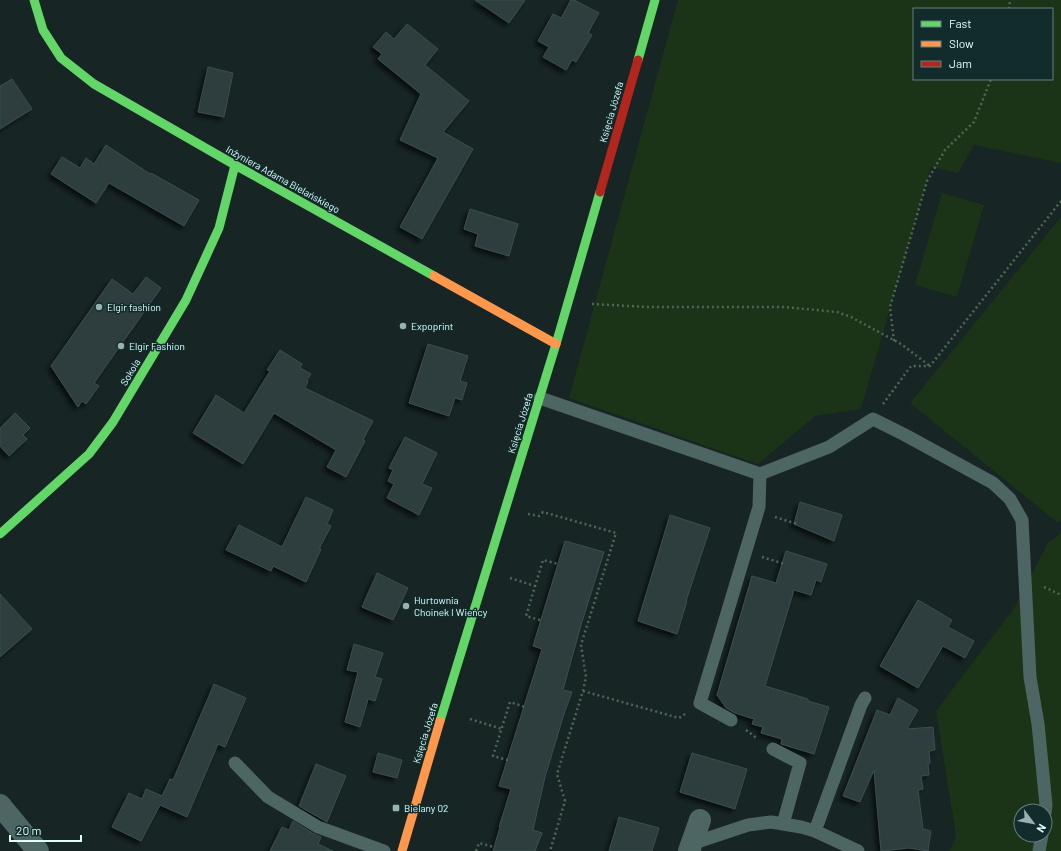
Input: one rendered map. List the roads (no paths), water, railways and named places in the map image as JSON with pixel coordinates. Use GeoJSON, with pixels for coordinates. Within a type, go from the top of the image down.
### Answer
{"type":"FeatureCollection","features":[{"type":"Feature","properties":{"kind":"street","name":"Inżyniera Adama Bielańskiego"},"geometry":{"type":"LineString","coordinates":[[34,0],[43,30],[61,58],[94,84],[235,165],[556,344]]}},
{"type":"Feature","properties":{"kind":"street","name":"Księcia Józefa"},"geometry":{"type":"LineString","coordinates":[[402,851],[420,786],[540,398],[655,0]]}},
{"type":"Feature","properties":{"kind":"street","name":"Sokola"},"geometry":{"type":"LineString","coordinates":[[0,534],[89,454],[113,422],[186,300],[219,228],[235,165]]}},
{"type":"Feature","properties":{"kind":"street"},"geometry":{"type":"LineString","coordinates":[[0,805],[38,851]]}},
{"type":"Feature","properties":{"kind":"street"},"geometry":{"type":"LineString","coordinates":[[690,848],[700,820]]}},
{"type":"Feature","properties":{"kind":"lane"},"geometry":{"type":"LineString","coordinates":[[540,398],[760,474],[829,447],[873,419],[993,483],[1010,499],[1022,520],[1030,677],[1038,724],[1046,803]]}},
{"type":"Feature","properties":{"kind":"lane"},"geometry":{"type":"LineString","coordinates":[[731,720],[700,702],[759,507],[760,474]]}},
{"type":"Feature","properties":{"kind":"lane"},"geometry":{"type":"LineString","coordinates":[[815,831],[861,705],[866,698]]}},
{"type":"Feature","properties":{"kind":"lane"},"geometry":{"type":"LineString","coordinates":[[773,749],[800,763],[783,824]]}},
{"type":"Feature","properties":{"kind":"lane"},"geometry":{"type":"LineString","coordinates":[[234,763],[268,797],[318,826],[384,851]]}},
{"type":"Feature","properties":{"kind":"lane"},"geometry":{"type":"LineString","coordinates":[[690,848],[748,824],[772,822],[815,831],[858,851]]}},
{"type":"Feature","properties":{"kind":"place","name":"Elgir fashion"},"geometry":{"type":"Point","coordinates":[99,307]}},
{"type":"Feature","properties":{"kind":"place","name":"Expoprint"},"geometry":{"type":"Point","coordinates":[403,326]}},
{"type":"Feature","properties":{"kind":"place","name":"Elgir Fashion"},"geometry":{"type":"Point","coordinates":[121,346]}},
{"type":"Feature","properties":{"kind":"place","name":"Hurtownia Choinek I Wieńcy"},"geometry":{"type":"Point","coordinates":[406,606]}},
{"type":"Feature","properties":{"kind":"place","name":"Bielany 02"},"geometry":{"type":"Point","coordinates":[396,808]}}]}
